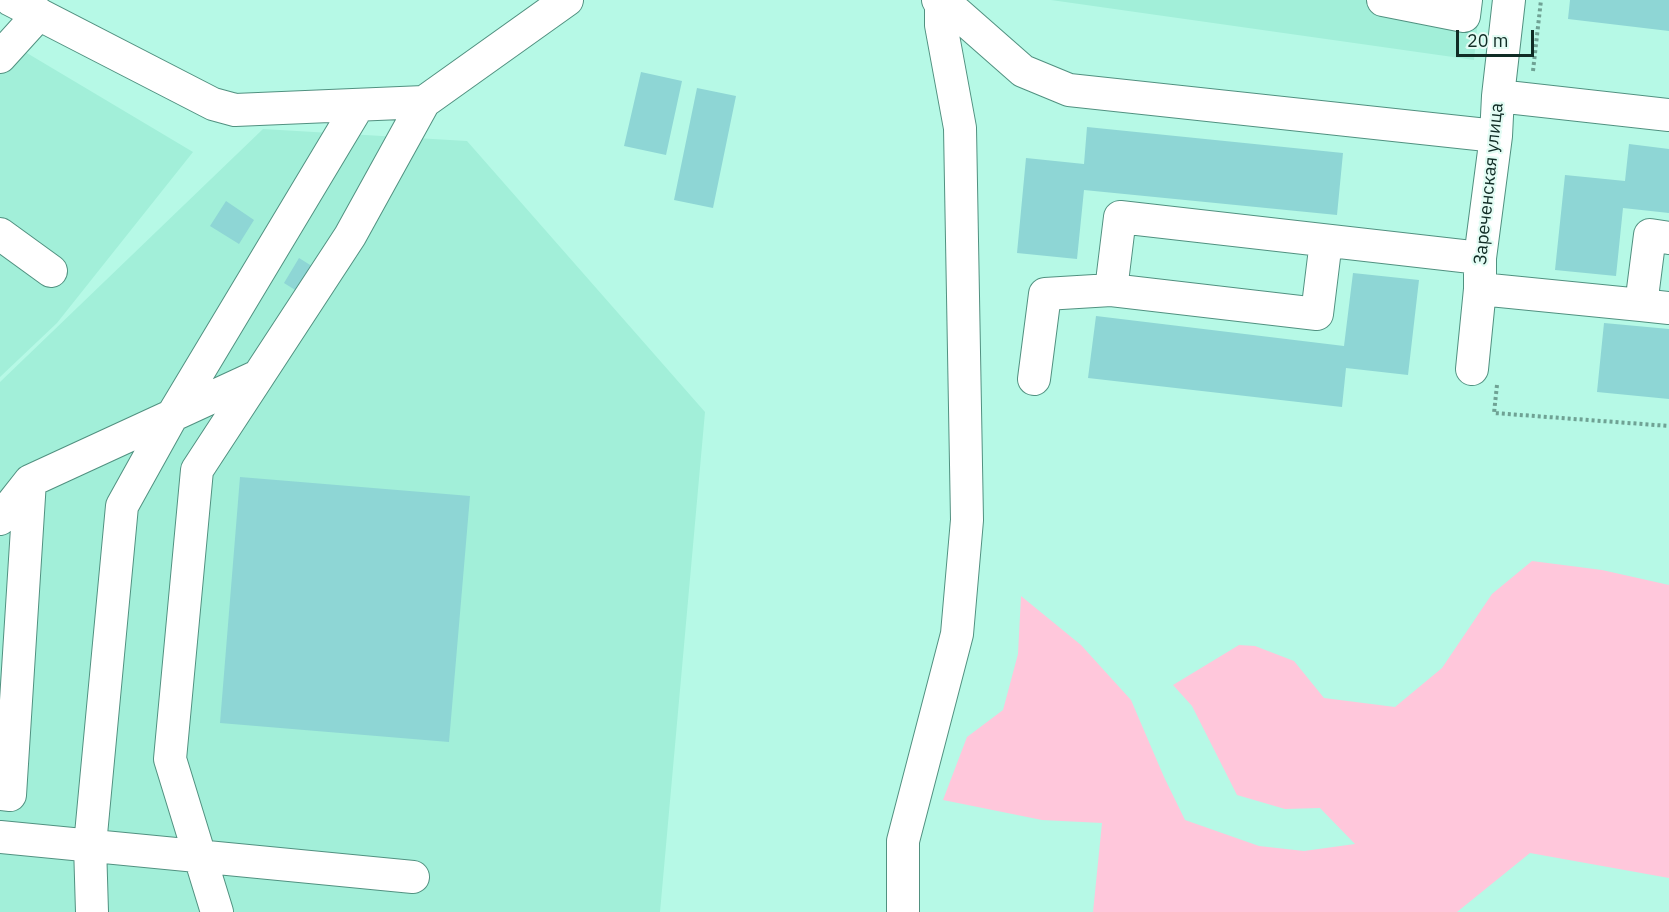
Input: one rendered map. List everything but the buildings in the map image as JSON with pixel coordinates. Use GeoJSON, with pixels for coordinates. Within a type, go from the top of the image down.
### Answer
{"type":"FeatureCollection","features":[{"type":"Feature","properties":{"kind":"street"},"geometry":{"type":"LineString","coordinates":[[11,0],[213,104],[235,110],[424,102]]}},
{"type":"Feature","properties":{"kind":"street"},"geometry":{"type":"LineString","coordinates":[[217,912],[170,759],[197,470],[350,236],[424,102],[567,0]]}},
{"type":"Feature","properties":{"kind":"street"},"geometry":{"type":"LineString","coordinates":[[1385,0],[1464,16],[1466,0]]}},
{"type":"Feature","properties":{"kind":"street","name":"Зареченская улица"},"geometry":{"type":"LineString","coordinates":[[1472,369],[1480,289],[1480,258],[1496,136],[1498,96],[1509,0]]}},
{"type":"Feature","properties":{"kind":"street"},"geometry":{"type":"LineString","coordinates":[[939,1],[957,13],[1023,71],[1069,90],[1496,136]]}},
{"type":"Feature","properties":{"kind":"street"},"geometry":{"type":"LineString","coordinates":[[903,912],[903,842],[957,634],[967,520],[960,128],[941,25],[939,1]]}},
{"type":"Feature","properties":{"kind":"street"},"geometry":{"type":"LineString","coordinates":[[0,57],[39,14]]}},
{"type":"Feature","properties":{"kind":"street"},"geometry":{"type":"LineString","coordinates":[[1498,96],[1669,115]]}},
{"type":"Feature","properties":{"kind":"street"},"geometry":{"type":"LineString","coordinates":[[92,912],[90,845],[122,506],[172,416],[358,106]]}},
{"type":"Feature","properties":{"kind":"street"},"geometry":{"type":"LineString","coordinates":[[1111,290],[1120,217],[1480,258]]}},
{"type":"Feature","properties":{"kind":"street"},"geometry":{"type":"LineString","coordinates":[[0,234],[51,271]]}},
{"type":"Feature","properties":{"kind":"street"},"geometry":{"type":"LineString","coordinates":[[1480,289],[1655,307],[1650,236],[1669,238]]}},
{"type":"Feature","properties":{"kind":"street"},"geometry":{"type":"LineString","coordinates":[[1034,379],[1045,294],[1111,290],[1317,314],[1326,241]]}},
{"type":"Feature","properties":{"kind":"street"},"geometry":{"type":"LineString","coordinates":[[0,519],[30,481],[258,376]]}},
{"type":"Feature","properties":{"kind":"street"},"geometry":{"type":"LineString","coordinates":[[0,794],[10,795],[30,481]]}},
{"type":"Feature","properties":{"kind":"street"},"geometry":{"type":"LineString","coordinates":[[0,837],[413,877]]}},
{"type":"Feature","properties":{"kind":"path"},"geometry":{"type":"LineString","coordinates":[[1494,413],[1669,426]]}},
{"type":"Feature","properties":{"kind":"shaded area"},"geometry":{"type":"Polygon","coordinates":[[[1051,0],[1480,0],[1474,60],[1051,0]]]}},
{"type":"Feature","properties":{"kind":"shaded area"},"geometry":{"type":"Polygon","coordinates":[[[0,37],[193,152],[57,323],[0,377],[0,37]]]}},
{"type":"Feature","properties":{"kind":"shaded area"},"geometry":{"type":"Polygon","coordinates":[[[263,129],[467,141],[705,412],[660,912],[0,912],[0,382],[263,129]]]}},
{"type":"Feature","properties":{"kind":"shaded area"},"geometry":{"type":"Polygon","coordinates":[[[1532,561],[1602,570],[1669,585],[1669,878],[1530,853],[1457,912],[1093,912],[1102,823],[1042,820],[943,800],[967,737],[1003,710],[1018,654],[1021,596],[1081,645],[1131,700],[1185,820],[1259,846],[1304,851],[1355,844],[1320,808],[1285,809],[1237,795],[1192,706],[1173,685],[1239,645],[1255,646],[1294,661],[1324,698],[1395,707],[1442,668],[1492,594],[1532,561]]]}}]}
